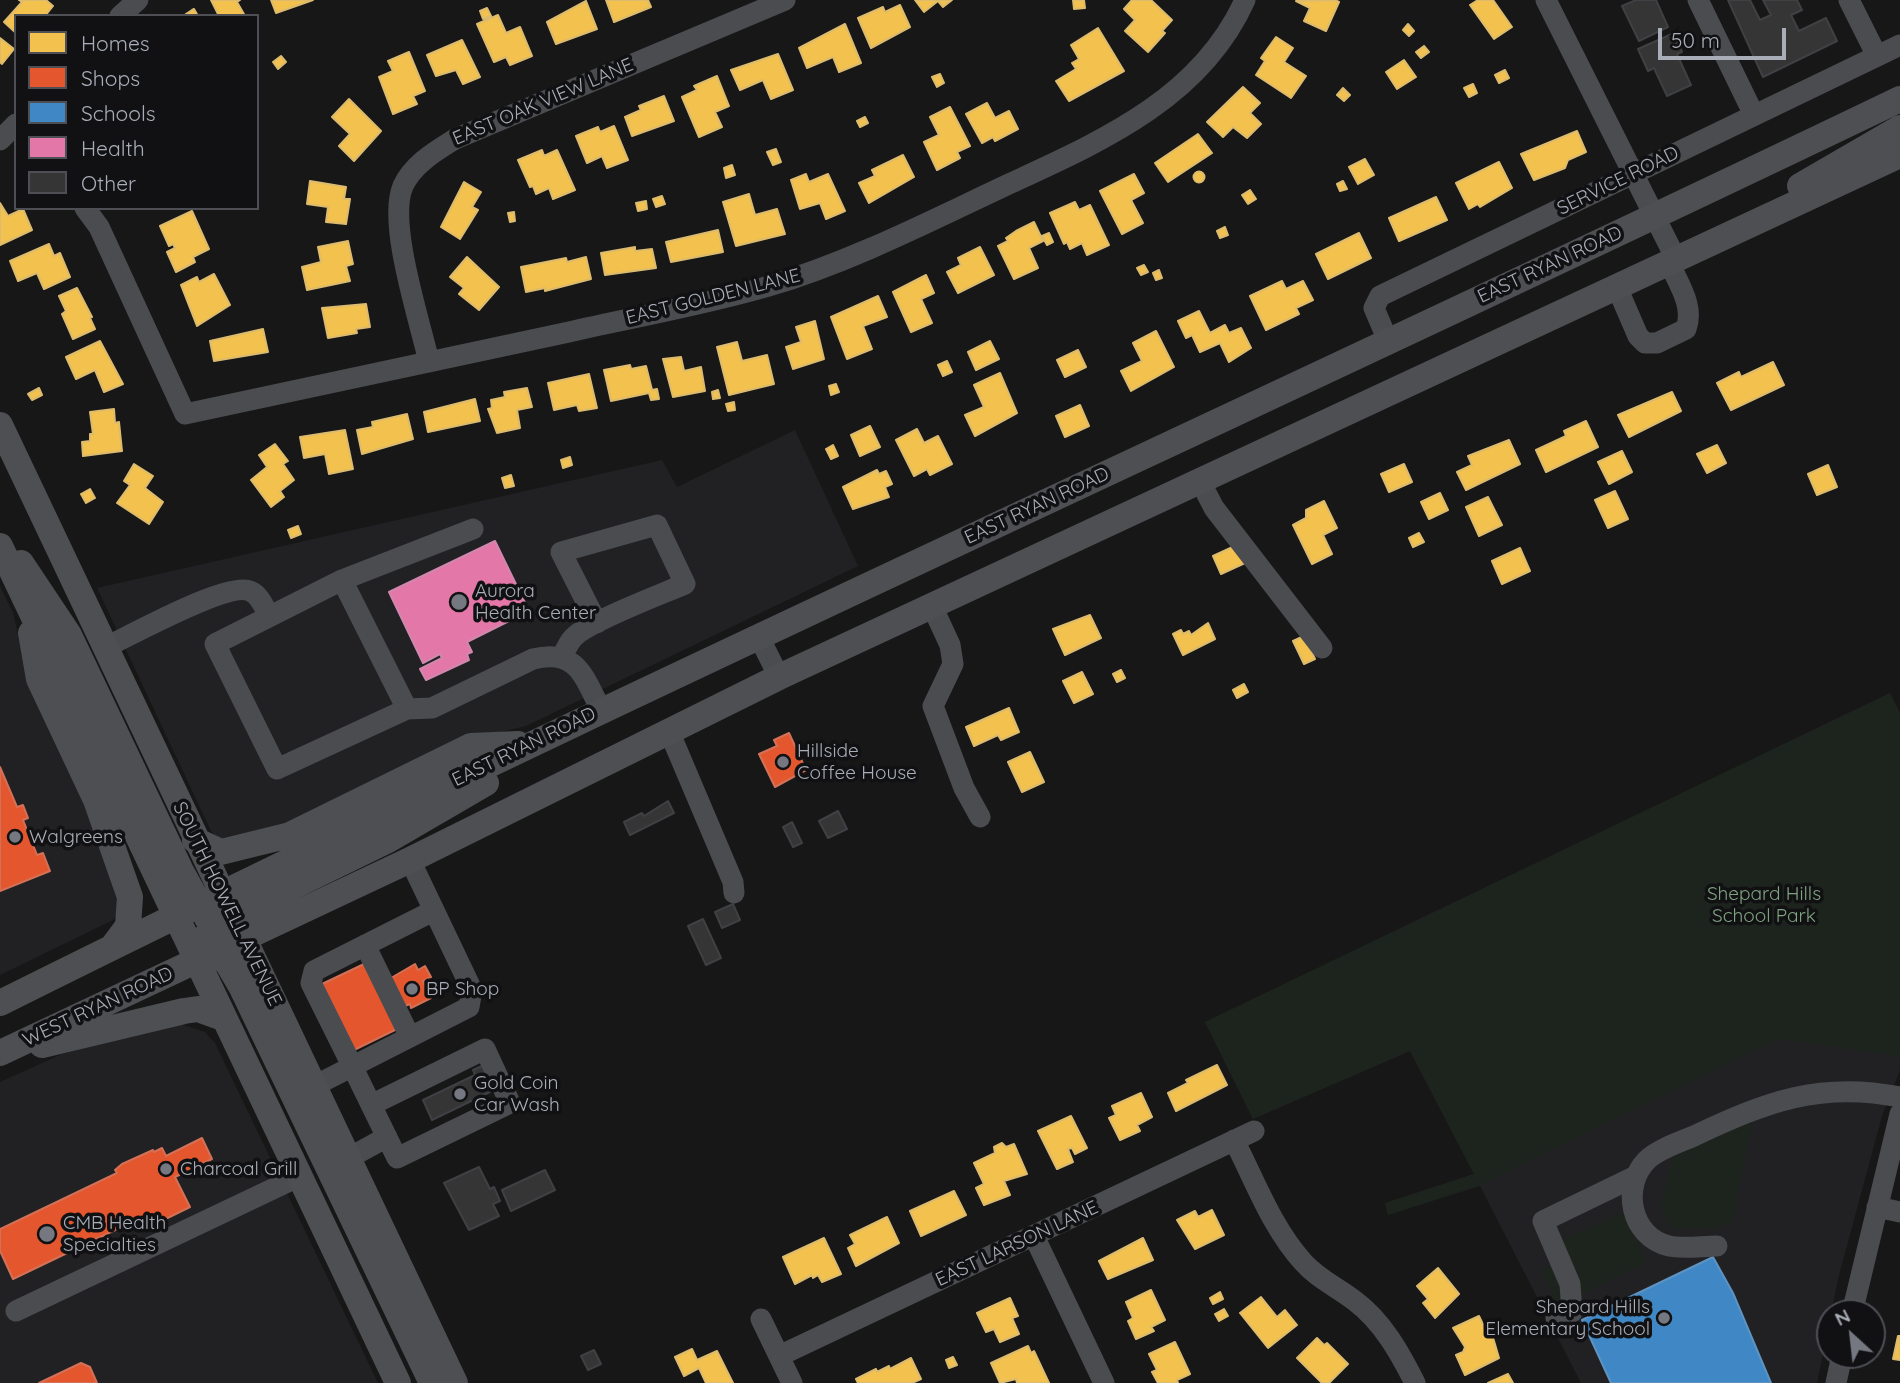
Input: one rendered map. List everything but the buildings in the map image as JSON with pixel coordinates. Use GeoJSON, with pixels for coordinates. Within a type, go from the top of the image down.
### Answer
{"type":"FeatureCollection","features":[{"type":"Feature","properties":{"kind":"main road","name":"EAST RYAN ROAD"},"geometry":{"type":"LineString","coordinates":[[212,927],[531,744],[1900,99]]}},
{"type":"Feature","properties":{"kind":"main road"},"geometry":{"type":"LineString","coordinates":[[1731,231],[1823,170],[1900,128]]}},
{"type":"Feature","properties":{"kind":"main road"},"geometry":{"type":"LineString","coordinates":[[0,1003],[113,946],[212,927],[410,859],[779,677],[1731,231],[1900,155]]}},
{"type":"Feature","properties":{"kind":"main road","name":"SOUTH HOWELL AVENUE"},"geometry":{"type":"LineString","coordinates":[[0,425],[195,840],[212,927],[223,1018],[398,1383]]}},
{"type":"Feature","properties":{"kind":"main road"},"geometry":{"type":"LineString","coordinates":[[0,532],[69,635],[432,1383]]}},
{"type":"Feature","properties":{"kind":"main road","name":"SOUTH HOWELL AVENUE"},"geometry":{"type":"LineString","coordinates":[[0,546],[25,603],[212,927],[314,1086],[454,1383]]}},
{"type":"Feature","properties":{"kind":"main road"},"geometry":{"type":"LineString","coordinates":[[25,603],[39,679],[96,800],[130,897],[128,926],[113,946]]}},
{"type":"Feature","properties":{"kind":"main road"},"geometry":{"type":"LineString","coordinates":[[212,927],[388,840],[503,772],[556,732]]}},
{"type":"Feature","properties":{"kind":"main road"},"geometry":{"type":"LineString","coordinates":[[195,840],[221,852],[290,835],[471,746],[531,744]]}},
{"type":"Feature","properties":{"kind":"main road","name":"WEST RYAN ROAD"},"geometry":{"type":"LineString","coordinates":[[0,1054],[212,927]]}},
{"type":"Feature","properties":{"kind":"main road"},"geometry":{"type":"LineString","coordinates":[[0,1054],[184,1011],[198,1009],[223,1018]]}},
{"type":"Feature","properties":{"kind":"street"},"geometry":{"type":"LineString","coordinates":[[122,14],[138,0]]}},
{"type":"Feature","properties":{"kind":"street","name":"EAST OAK VIEW LANE"},"geometry":{"type":"LineString","coordinates":[[429,362],[397,223],[403,186],[424,159],[455,139],[785,0]]}},
{"type":"Feature","properties":{"kind":"street","name":"EAST GOLDEN LANE"},"geometry":{"type":"LineString","coordinates":[[86,210],[99,227],[186,414],[768,286],[853,257],[1093,145],[1139,119],[1179,89],[1215,50],[1245,0]]}},
{"type":"Feature","properties":{"kind":"street"},"geometry":{"type":"LineString","coordinates":[[1546,0],[1656,216],[1688,306],[1690,318],[1686,328],[1657,343],[1645,343],[1638,336],[1616,285]]}},
{"type":"Feature","properties":{"kind":"street"},"geometry":{"type":"LineString","coordinates":[[1698,0],[1754,115]]}},
{"type":"Feature","properties":{"kind":"street"},"geometry":{"type":"LineString","coordinates":[[1849,0],[1877,56]]}},
{"type":"Feature","properties":{"kind":"street","name":"SERVICE ROAD"},"geometry":{"type":"LineString","coordinates":[[1388,341],[1374,309],[1380,296],[1900,44]]}},
{"type":"Feature","properties":{"kind":"street"},"geometry":{"type":"LineString","coordinates":[[1200,481],[1214,508],[1322,648]]}},
{"type":"Feature","properties":{"kind":"street"},"geometry":{"type":"LineString","coordinates":[[562,656],[573,637],[597,623],[685,584],[657,525],[561,552],[597,623]]}},
{"type":"Feature","properties":{"kind":"street"},"geometry":{"type":"LineString","coordinates":[[473,529],[342,580],[215,643],[277,769],[407,709],[432,708],[533,659],[562,656],[583,674],[601,710]]}},
{"type":"Feature","properties":{"kind":"street"},"geometry":{"type":"LineString","coordinates":[[342,580],[407,709]]}},
{"type":"Feature","properties":{"kind":"street"},"geometry":{"type":"LineString","coordinates":[[104,648],[225,590],[251,591],[259,598],[269,616]]}},
{"type":"Feature","properties":{"kind":"street"},"geometry":{"type":"LineString","coordinates":[[932,606],[950,645],[953,664],[933,706],[964,788],[980,817]]}},
{"type":"Feature","properties":{"kind":"street"},"geometry":{"type":"LineString","coordinates":[[759,637],[779,677]]}},
{"type":"Feature","properties":{"kind":"street"},"geometry":{"type":"LineString","coordinates":[[669,731],[733,882],[734,893]]}},
{"type":"Feature","properties":{"kind":"street"},"geometry":{"type":"LineString","coordinates":[[314,1086],[469,1007],[472,990],[410,859]]}},
{"type":"Feature","properties":{"kind":"street"},"geometry":{"type":"LineString","coordinates":[[371,1105],[485,1049],[510,1102],[397,1158],[311,983],[314,971],[433,911]]}},
{"type":"Feature","properties":{"kind":"street"},"geometry":{"type":"LineString","coordinates":[[365,945],[410,1037]]}},
{"type":"Feature","properties":{"kind":"street"},"geometry":{"type":"LineString","coordinates":[[1717,1246],[1668,1246],[1651,1237],[1639,1223],[1630,1201],[1636,1176],[1648,1159],[1760,1105],[1835,1091],[1865,1090],[1900,1097]]}},
{"type":"Feature","properties":{"kind":"street"},"geometry":{"type":"LineString","coordinates":[[1855,1299],[1900,1114]]}},
{"type":"Feature","properties":{"kind":"street","name":"EAST LARSON LANE"},"geometry":{"type":"LineString","coordinates":[[779,1356],[1254,1131]]}},
{"type":"Feature","properties":{"kind":"street"},"geometry":{"type":"LineString","coordinates":[[347,1159],[387,1137]]}},
{"type":"Feature","properties":{"kind":"street"},"geometry":{"type":"LineString","coordinates":[[1234,1140],[1293,1251],[1320,1279],[1357,1303],[1377,1322],[1395,1345],[1415,1383]]}},
{"type":"Feature","properties":{"kind":"street"},"geometry":{"type":"LineString","coordinates":[[16,1311],[300,1176]]}},
{"type":"Feature","properties":{"kind":"street"},"geometry":{"type":"LineString","coordinates":[[1556,1318],[1572,1311],[1570,1284],[1543,1221],[1636,1176]]}},
{"type":"Feature","properties":{"kind":"street"},"geometry":{"type":"LineString","coordinates":[[1877,1207],[1900,1212]]}},
{"type":"Feature","properties":{"kind":"street"},"geometry":{"type":"LineString","coordinates":[[1034,1236],[1104,1383]]}},
{"type":"Feature","properties":{"kind":"street"},"geometry":{"type":"LineString","coordinates":[[761,1319],[792,1383]]}},
{"type":"Feature","properties":{"kind":"shaded area"},"geometry":{"type":"Polygon","coordinates":[[[795,430],[858,566],[526,726],[468,740],[290,828],[233,843],[216,837],[211,831],[97,588],[662,460],[677,487],[795,430]]]}},
{"type":"Feature","properties":{"kind":"shaded area"},"geometry":{"type":"Polygon","coordinates":[[[0,586],[13,613],[27,674],[56,734],[122,896],[118,916],[111,921],[0,975],[0,586]]]}},
{"type":"Feature","properties":{"kind":"shaded area","name":"Shepard Hills School Park"},"geometry":{"type":"Polygon","coordinates":[[[1890,693],[1900,713],[1900,1070],[1882,1116],[1834,1299],[1816,1299],[1816,1369],[1820,1369],[1817,1383],[1581,1383],[1480,1186],[1388,1215],[1385,1203],[1474,1174],[1410,1051],[1253,1119],[1205,1022],[1890,693]]]}},
{"type":"Feature","properties":{"kind":"shaded area"},"geometry":{"type":"Polygon","coordinates":[[[177,1023],[205,1032],[215,1043],[378,1383],[0,1383],[0,1082],[62,1054],[177,1023]]]}},
{"type":"Feature","properties":{"kind":"green space","name":"Shepard Hills School Park"},"geometry":{"type":"Polygon","coordinates":[[[1890,693],[1900,713],[1900,1056],[1778,1039],[1480,1185],[1388,1215],[1385,1203],[1474,1174],[1410,1051],[1253,1119],[1205,1022],[1890,693]]]}},
{"type":"Feature","properties":{"kind":"green space"},"geometry":{"type":"Polygon","coordinates":[[[1753,1120],[1732,1223],[1715,1228],[1670,1229],[1661,1208],[1672,1158],[1753,1120]]]}},
{"type":"Feature","properties":{"kind":"green space"},"geometry":{"type":"Polygon","coordinates":[[[1623,1213],[1647,1262],[1557,1305],[1541,1270],[1568,1257],[1560,1241],[1623,1213]]]}},
{"type":"Feature","properties":{"kind":"place","name":"Aurora Health Center"},"geometry":{"type":"Point","coordinates":[459,602]}},
{"type":"Feature","properties":{"kind":"place","name":"Hillside Coffee House"},"geometry":{"type":"Point","coordinates":[783,762]}},
{"type":"Feature","properties":{"kind":"place","name":"Walgreens"},"geometry":{"type":"Point","coordinates":[15,837]}},
{"type":"Feature","properties":{"kind":"place","name":"BP Shop"},"geometry":{"type":"Point","coordinates":[412,989]}},
{"type":"Feature","properties":{"kind":"place","name":"Gold Coin Car Wash"},"geometry":{"type":"Point","coordinates":[460,1094]}},
{"type":"Feature","properties":{"kind":"place","name":"Charcoal Grill"},"geometry":{"type":"Point","coordinates":[166,1169]}},
{"type":"Feature","properties":{"kind":"place","name":"CMB Health Specialties"},"geometry":{"type":"Point","coordinates":[47,1234]}},
{"type":"Feature","properties":{"kind":"place","name":"Shepard Hills Elementary School"},"geometry":{"type":"Point","coordinates":[1664,1318]}}]}
